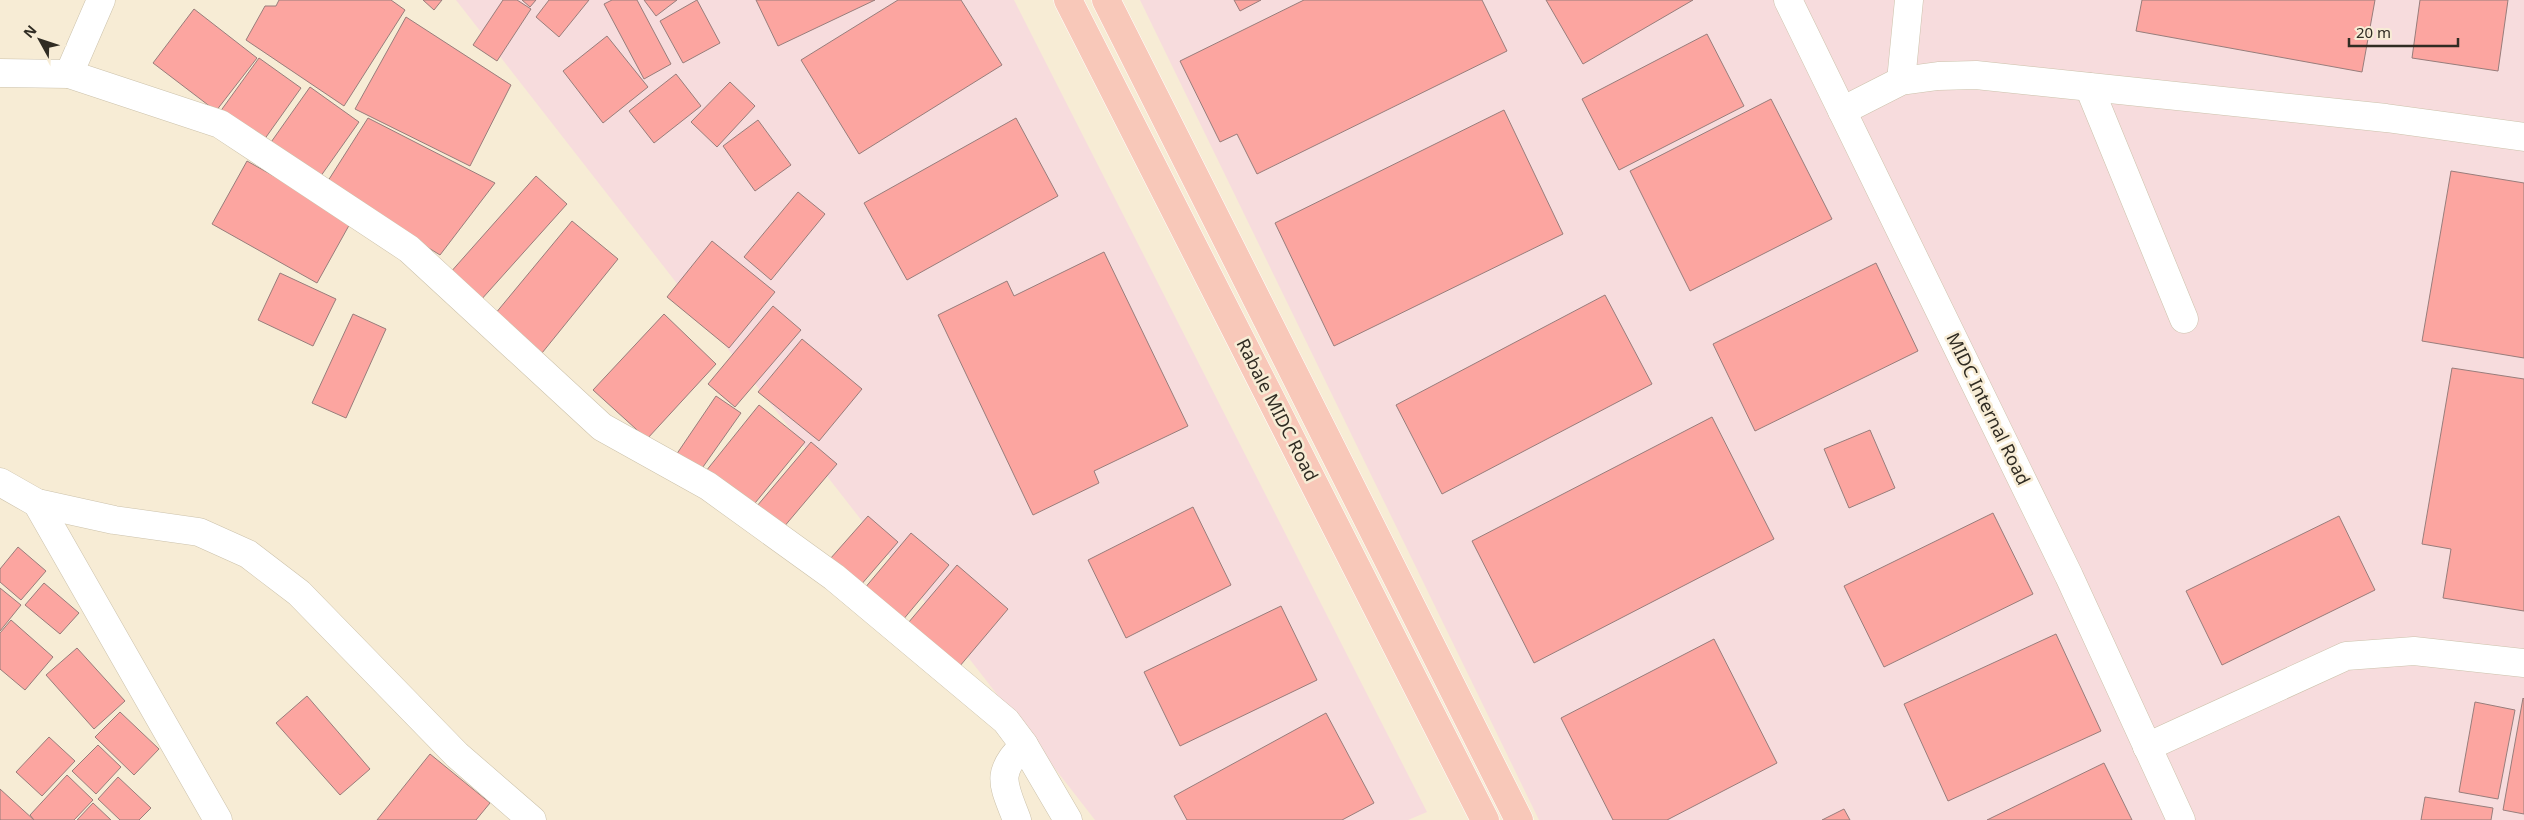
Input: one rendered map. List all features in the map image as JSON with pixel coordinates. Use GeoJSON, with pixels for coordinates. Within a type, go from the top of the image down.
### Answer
{"type":"FeatureCollection","features":[{"type":"Feature","properties":{"kind":"main road","name":"Rabale MIDC Road"},"geometry":{"type":"LineString","coordinates":[[1068,0],[1486,820]]}},
{"type":"Feature","properties":{"kind":"main road","name":"Rabale MIDC Road"},"geometry":{"type":"LineString","coordinates":[[1106,0],[1519,820]]}},
{"type":"Feature","properties":{"kind":"main road"},"geometry":{"type":"LineString","coordinates":[[1214,286],[1245,273]]}},
{"type":"Feature","properties":{"kind":"main road"},"geometry":{"type":"LineString","coordinates":[[1403,656],[1430,642]]}},
{"type":"Feature","properties":{"kind":"street"},"geometry":{"type":"LineString","coordinates":[[69,74],[101,0]]}},
{"type":"Feature","properties":{"kind":"street","name":"MIDC Internal Road"},"geometry":{"type":"LineString","coordinates":[[1788,0],[2069,576],[2181,820]]}},
{"type":"Feature","properties":{"kind":"street"},"geometry":{"type":"LineString","coordinates":[[1901,81],[1909,0]]}},
{"type":"Feature","properties":{"kind":"street"},"geometry":{"type":"LineString","coordinates":[[0,73],[69,74],[220,124],[409,249],[602,427],[708,486],[834,577],[1006,721],[1024,745],[1068,820]]}},
{"type":"Feature","properties":{"kind":"street"},"geometry":{"type":"LineString","coordinates":[[1842,111],[1901,81],[1938,76],[1976,75],[2386,118],[2524,137]]}},
{"type":"Feature","properties":{"kind":"street"},"geometry":{"type":"LineString","coordinates":[[2089,87],[2184,319]]}},
{"type":"Feature","properties":{"kind":"street"},"geometry":{"type":"LineString","coordinates":[[0,482],[37,502],[114,520],[199,532],[248,554],[299,594],[458,755],[532,820]]}},
{"type":"Feature","properties":{"kind":"street"},"geometry":{"type":"LineString","coordinates":[[37,502],[218,820]]}},
{"type":"Feature","properties":{"kind":"street"},"geometry":{"type":"LineString","coordinates":[[2148,747],[2346,656],[2414,651],[2524,662]]}},
{"type":"Feature","properties":{"kind":"street"},"geometry":{"type":"LineString","coordinates":[[1017,820],[1003,779],[1004,770],[1011,757],[1024,745]]}},
{"type":"Feature","properties":{"kind":"shaded area"},"geometry":{"type":"Polygon","coordinates":[[[456,0],[1014,0],[1427,812],[1408,820],[1095,820],[456,0]]]}},
{"type":"Feature","properties":{"kind":"shaded area"},"geometry":{"type":"Polygon","coordinates":[[[1140,0],[2524,0],[2524,820],[1539,820],[1140,0]]]}},
{"type":"Feature","properties":{"kind":"building"},"geometry":{"type":"Polygon","coordinates":[[[279,0],[391,0],[405,10],[344,106],[246,40],[265,6],[276,6],[279,0]]]}},
{"type":"Feature","properties":{"kind":"building"},"geometry":{"type":"Polygon","coordinates":[[[423,0],[442,0],[434,10],[423,0]]]}},
{"type":"Feature","properties":{"kind":"building"},"geometry":{"type":"Polygon","coordinates":[[[503,0],[517,0],[531,9],[497,61],[473,45],[503,0]]]}},
{"type":"Feature","properties":{"kind":"building"},"geometry":{"type":"Polygon","coordinates":[[[522,0],[536,0],[530,7],[522,0]]]}},
{"type":"Feature","properties":{"kind":"building"},"geometry":{"type":"Polygon","coordinates":[[[549,0],[589,0],[559,37],[536,17],[549,0]]]}},
{"type":"Feature","properties":{"kind":"building"},"geometry":{"type":"Polygon","coordinates":[[[612,0],[637,0],[671,64],[644,79],[604,4],[612,0]]]}},
{"type":"Feature","properties":{"kind":"building"},"geometry":{"type":"Polygon","coordinates":[[[644,0],[677,0],[656,16],[644,0]]]}},
{"type":"Feature","properties":{"kind":"building"},"geometry":{"type":"Polygon","coordinates":[[[697,0],[720,43],[683,63],[660,21],[697,0]]]}},
{"type":"Feature","properties":{"kind":"building"},"geometry":{"type":"Polygon","coordinates":[[[756,0],[875,0],[778,46],[756,0]]]}},
{"type":"Feature","properties":{"kind":"building"},"geometry":{"type":"Polygon","coordinates":[[[898,0],[961,0],[1002,65],[859,154],[801,60],[898,0]]]}},
{"type":"Feature","properties":{"kind":"building"},"geometry":{"type":"Polygon","coordinates":[[[1234,0],[1261,0],[1240,11],[1234,0]]]}},
{"type":"Feature","properties":{"kind":"building"},"geometry":{"type":"Polygon","coordinates":[[[1304,0],[1482,0],[1507,51],[1257,174],[1237,134],[1220,142],[1180,61],[1304,0]]]}},
{"type":"Feature","properties":{"kind":"building"},"geometry":{"type":"Polygon","coordinates":[[[1546,0],[1693,0],[1583,64],[1546,0]]]}},
{"type":"Feature","properties":{"kind":"building"},"geometry":{"type":"Polygon","coordinates":[[[2142,0],[2375,0],[2362,72],[2136,31],[2142,0]]]}},
{"type":"Feature","properties":{"kind":"building"},"geometry":{"type":"Polygon","coordinates":[[[2420,0],[2508,0],[2498,71],[2412,58],[2420,0]]]}},
{"type":"Feature","properties":{"kind":"building"},"geometry":{"type":"Polygon","coordinates":[[[194,9],[257,58],[216,111],[153,63],[194,9]]]}},
{"type":"Feature","properties":{"kind":"building"},"geometry":{"type":"Polygon","coordinates":[[[406,17],[511,85],[470,166],[355,109],[406,17]]]}},
{"type":"Feature","properties":{"kind":"building"},"geometry":{"type":"Polygon","coordinates":[[[1707,34],[1744,106],[1619,170],[1582,99],[1707,34]]]}},
{"type":"Feature","properties":{"kind":"building"},"geometry":{"type":"Polygon","coordinates":[[[607,36],[648,87],[603,123],[563,71],[607,36]]]}},
{"type":"Feature","properties":{"kind":"building"},"geometry":{"type":"Polygon","coordinates":[[[259,58],[301,88],[259,147],[217,116],[259,58]]]}},
{"type":"Feature","properties":{"kind":"building"},"geometry":{"type":"Polygon","coordinates":[[[676,74],[701,106],[654,143],[629,111],[676,74]]]}},
{"type":"Feature","properties":{"kind":"building"},"geometry":{"type":"Polygon","coordinates":[[[730,82],[755,106],[717,147],[691,122],[730,82]]]}},
{"type":"Feature","properties":{"kind":"building"},"geometry":{"type":"Polygon","coordinates":[[[310,87],[359,122],[318,180],[269,145],[310,87]]]}},
{"type":"Feature","properties":{"kind":"building"},"geometry":{"type":"Polygon","coordinates":[[[1771,99],[1832,219],[1690,291],[1630,171],[1771,99]]]}},
{"type":"Feature","properties":{"kind":"building"},"geometry":{"type":"Polygon","coordinates":[[[1504,110],[1563,234],[1334,346],[1275,223],[1504,110]]]}},
{"type":"Feature","properties":{"kind":"building"},"geometry":{"type":"Polygon","coordinates":[[[368,118],[495,183],[440,255],[326,184],[368,118]]]}},
{"type":"Feature","properties":{"kind":"building"},"geometry":{"type":"Polygon","coordinates":[[[1016,118],[1058,196],[907,280],[864,203],[1016,118]]]}},
{"type":"Feature","properties":{"kind":"building"},"geometry":{"type":"Polygon","coordinates":[[[758,120],[791,165],[755,191],[723,146],[758,120]]]}},
{"type":"Feature","properties":{"kind":"building"},"geometry":{"type":"Polygon","coordinates":[[[247,161],[352,220],[317,283],[212,224],[247,161]]]}},
{"type":"Feature","properties":{"kind":"building"},"geometry":{"type":"Polygon","coordinates":[[[2451,171],[2524,183],[2524,358],[2422,341],[2451,171]]]}},
{"type":"Feature","properties":{"kind":"building"},"geometry":{"type":"Polygon","coordinates":[[[536,176],[567,204],[480,301],[449,274],[536,176]]]}},
{"type":"Feature","properties":{"kind":"building"},"geometry":{"type":"Polygon","coordinates":[[[798,192],[825,214],[771,280],[744,257],[798,192]]]}},
{"type":"Feature","properties":{"kind":"building"},"geometry":{"type":"Polygon","coordinates":[[[572,221],[618,259],[542,353],[495,314],[572,221]]]}},
{"type":"Feature","properties":{"kind":"building"},"geometry":{"type":"Polygon","coordinates":[[[712,241],[775,292],[729,348],[667,297],[712,241]]]}},
{"type":"Feature","properties":{"kind":"building"},"geometry":{"type":"Polygon","coordinates":[[[1104,252],[1188,426],[1094,471],[1099,483],[1033,515],[938,315],[1007,281],[1014,296],[1104,252]]]}},
{"type":"Feature","properties":{"kind":"building"},"geometry":{"type":"Polygon","coordinates":[[[1876,263],[1918,351],[1755,431],[1713,344],[1876,263]]]}},
{"type":"Feature","properties":{"kind":"building"},"geometry":{"type":"Polygon","coordinates":[[[280,273],[336,299],[313,346],[258,320],[280,273]]]}},
{"type":"Feature","properties":{"kind":"building"},"geometry":{"type":"Polygon","coordinates":[[[1605,295],[1652,384],[1442,494],[1396,405],[1605,295]]]}},
{"type":"Feature","properties":{"kind":"building"},"geometry":{"type":"Polygon","coordinates":[[[773,306],[801,330],[735,407],[708,384],[773,306]]]}},
{"type":"Feature","properties":{"kind":"building"},"geometry":{"type":"Polygon","coordinates":[[[353,314],[386,329],[346,418],[312,403],[353,314]]]}},
{"type":"Feature","properties":{"kind":"building"},"geometry":{"type":"Polygon","coordinates":[[[664,314],[716,364],[647,439],[593,390],[664,314]]]}},
{"type":"Feature","properties":{"kind":"building"},"geometry":{"type":"Polygon","coordinates":[[[802,339],[862,389],[819,441],[758,392],[802,339]]]}},
{"type":"Feature","properties":{"kind":"building"},"geometry":{"type":"Polygon","coordinates":[[[2452,368],[2524,379],[2524,611],[2443,598],[2451,549],[2422,544],[2452,368]]]}},
{"type":"Feature","properties":{"kind":"building"},"geometry":{"type":"Polygon","coordinates":[[[716,396],[741,413],[698,474],[674,458],[716,396]]]}},
{"type":"Feature","properties":{"kind":"building"},"geometry":{"type":"Polygon","coordinates":[[[759,405],[805,442],[751,508],[706,471],[759,405]]]}},
{"type":"Feature","properties":{"kind":"building"},"geometry":{"type":"Polygon","coordinates":[[[1712,417],[1774,539],[1534,663],[1472,541],[1712,417]]]}},
{"type":"Feature","properties":{"kind":"building"},"geometry":{"type":"Polygon","coordinates":[[[1870,430],[1895,488],[1849,508],[1824,449],[1870,430]]]}},
{"type":"Feature","properties":{"kind":"building"},"geometry":{"type":"Polygon","coordinates":[[[811,442],[837,464],[783,528],[757,506],[811,442]]]}},
{"type":"Feature","properties":{"kind":"building"},"geometry":{"type":"Polygon","coordinates":[[[1193,507],[1231,585],[1126,638],[1088,560],[1193,507]]]}},
{"type":"Feature","properties":{"kind":"building"},"geometry":{"type":"Polygon","coordinates":[[[1993,513],[2033,594],[1884,667],[1844,586],[1993,513]]]}},
{"type":"Feature","properties":{"kind":"building"},"geometry":{"type":"Polygon","coordinates":[[[868,516],[898,542],[860,586],[830,559],[868,516]]]}},
{"type":"Feature","properties":{"kind":"building"},"geometry":{"type":"Polygon","coordinates":[[[2339,516],[2375,590],[2222,665],[2186,591],[2339,516]]]}},
{"type":"Feature","properties":{"kind":"building"},"geometry":{"type":"Polygon","coordinates":[[[911,533],[949,565],[902,621],[864,589],[911,533]]]}},
{"type":"Feature","properties":{"kind":"building"},"geometry":{"type":"Polygon","coordinates":[[[18,547],[46,571],[21,600],[0,582],[0,569],[18,547]]]}},
{"type":"Feature","properties":{"kind":"building"},"geometry":{"type":"Polygon","coordinates":[[[957,565],[1008,609],[954,673],[903,629],[957,565]]]}},
{"type":"Feature","properties":{"kind":"building"},"geometry":{"type":"Polygon","coordinates":[[[44,583],[79,613],[60,634],[25,605],[44,583]]]}},
{"type":"Feature","properties":{"kind":"building"},"geometry":{"type":"Polygon","coordinates":[[[0,588],[21,605],[0,631],[0,588]]]}},
{"type":"Feature","properties":{"kind":"building"},"geometry":{"type":"Polygon","coordinates":[[[1281,606],[1317,680],[1180,746],[1144,672],[1281,606]]]}},
{"type":"Feature","properties":{"kind":"building"},"geometry":{"type":"Polygon","coordinates":[[[11,620],[53,657],[25,690],[0,669],[0,633],[11,620]]]}},
{"type":"Feature","properties":{"kind":"building"},"geometry":{"type":"Polygon","coordinates":[[[2056,634],[2101,731],[1948,801],[1904,704],[2056,634]]]}},
{"type":"Feature","properties":{"kind":"building"},"geometry":{"type":"Polygon","coordinates":[[[1714,639],[1777,763],[1667,820],[1613,820],[1561,718],[1714,639]]]}},
{"type":"Feature","properties":{"kind":"building"},"geometry":{"type":"Polygon","coordinates":[[[77,648],[125,701],[94,729],[46,675],[77,648]]]}},
{"type":"Feature","properties":{"kind":"building"},"geometry":{"type":"Polygon","coordinates":[[[307,696],[370,769],[340,795],[276,723],[307,696]]]}},
{"type":"Feature","properties":{"kind":"building"},"geometry":{"type":"Polygon","coordinates":[[[2524,699],[2524,814],[2503,810],[2524,699]]]}},
{"type":"Feature","properties":{"kind":"building"},"geometry":{"type":"Polygon","coordinates":[[[2475,702],[2515,710],[2498,799],[2459,792],[2475,702]]]}},
{"type":"Feature","properties":{"kind":"building"},"geometry":{"type":"Polygon","coordinates":[[[120,712],[159,749],[134,775],[95,737],[120,712]]]}},
{"type":"Feature","properties":{"kind":"building"},"geometry":{"type":"Polygon","coordinates":[[[1326,713],[1374,803],[1342,820],[1187,820],[1174,796],[1326,713]]]}},
{"type":"Feature","properties":{"kind":"building"},"geometry":{"type":"Polygon","coordinates":[[[49,737],[75,761],[42,796],[16,772],[49,737]]]}},
{"type":"Feature","properties":{"kind":"building"},"geometry":{"type":"Polygon","coordinates":[[[98,745],[121,767],[96,794],[72,771],[98,745]]]}},
{"type":"Feature","properties":{"kind":"building"},"geometry":{"type":"Polygon","coordinates":[[[430,754],[490,803],[476,820],[377,820],[430,754]]]}},
{"type":"Feature","properties":{"kind":"building"},"geometry":{"type":"Polygon","coordinates":[[[2104,763],[2132,820],[1987,820],[2104,763]]]}},
{"type":"Feature","properties":{"kind":"building"},"geometry":{"type":"Polygon","coordinates":[[[67,775],[93,800],[74,820],[34,820],[30,815],[67,775]]]}},
{"type":"Feature","properties":{"kind":"building"},"geometry":{"type":"Polygon","coordinates":[[[118,777],[151,808],[139,820],[120,820],[98,799],[118,777]]]}},
{"type":"Feature","properties":{"kind":"building"},"geometry":{"type":"Polygon","coordinates":[[[0,789],[34,820],[0,820],[0,789]]]}},
{"type":"Feature","properties":{"kind":"building"},"geometry":{"type":"Polygon","coordinates":[[[2425,797],[2493,808],[2491,820],[2421,820],[2425,797]]]}},
{"type":"Feature","properties":{"kind":"building"},"geometry":{"type":"Polygon","coordinates":[[[93,803],[111,820],[77,820],[93,803]]]}},
{"type":"Feature","properties":{"kind":"building"},"geometry":{"type":"Polygon","coordinates":[[[1844,809],[1850,820],[1822,820],[1844,809]]]}}]}
